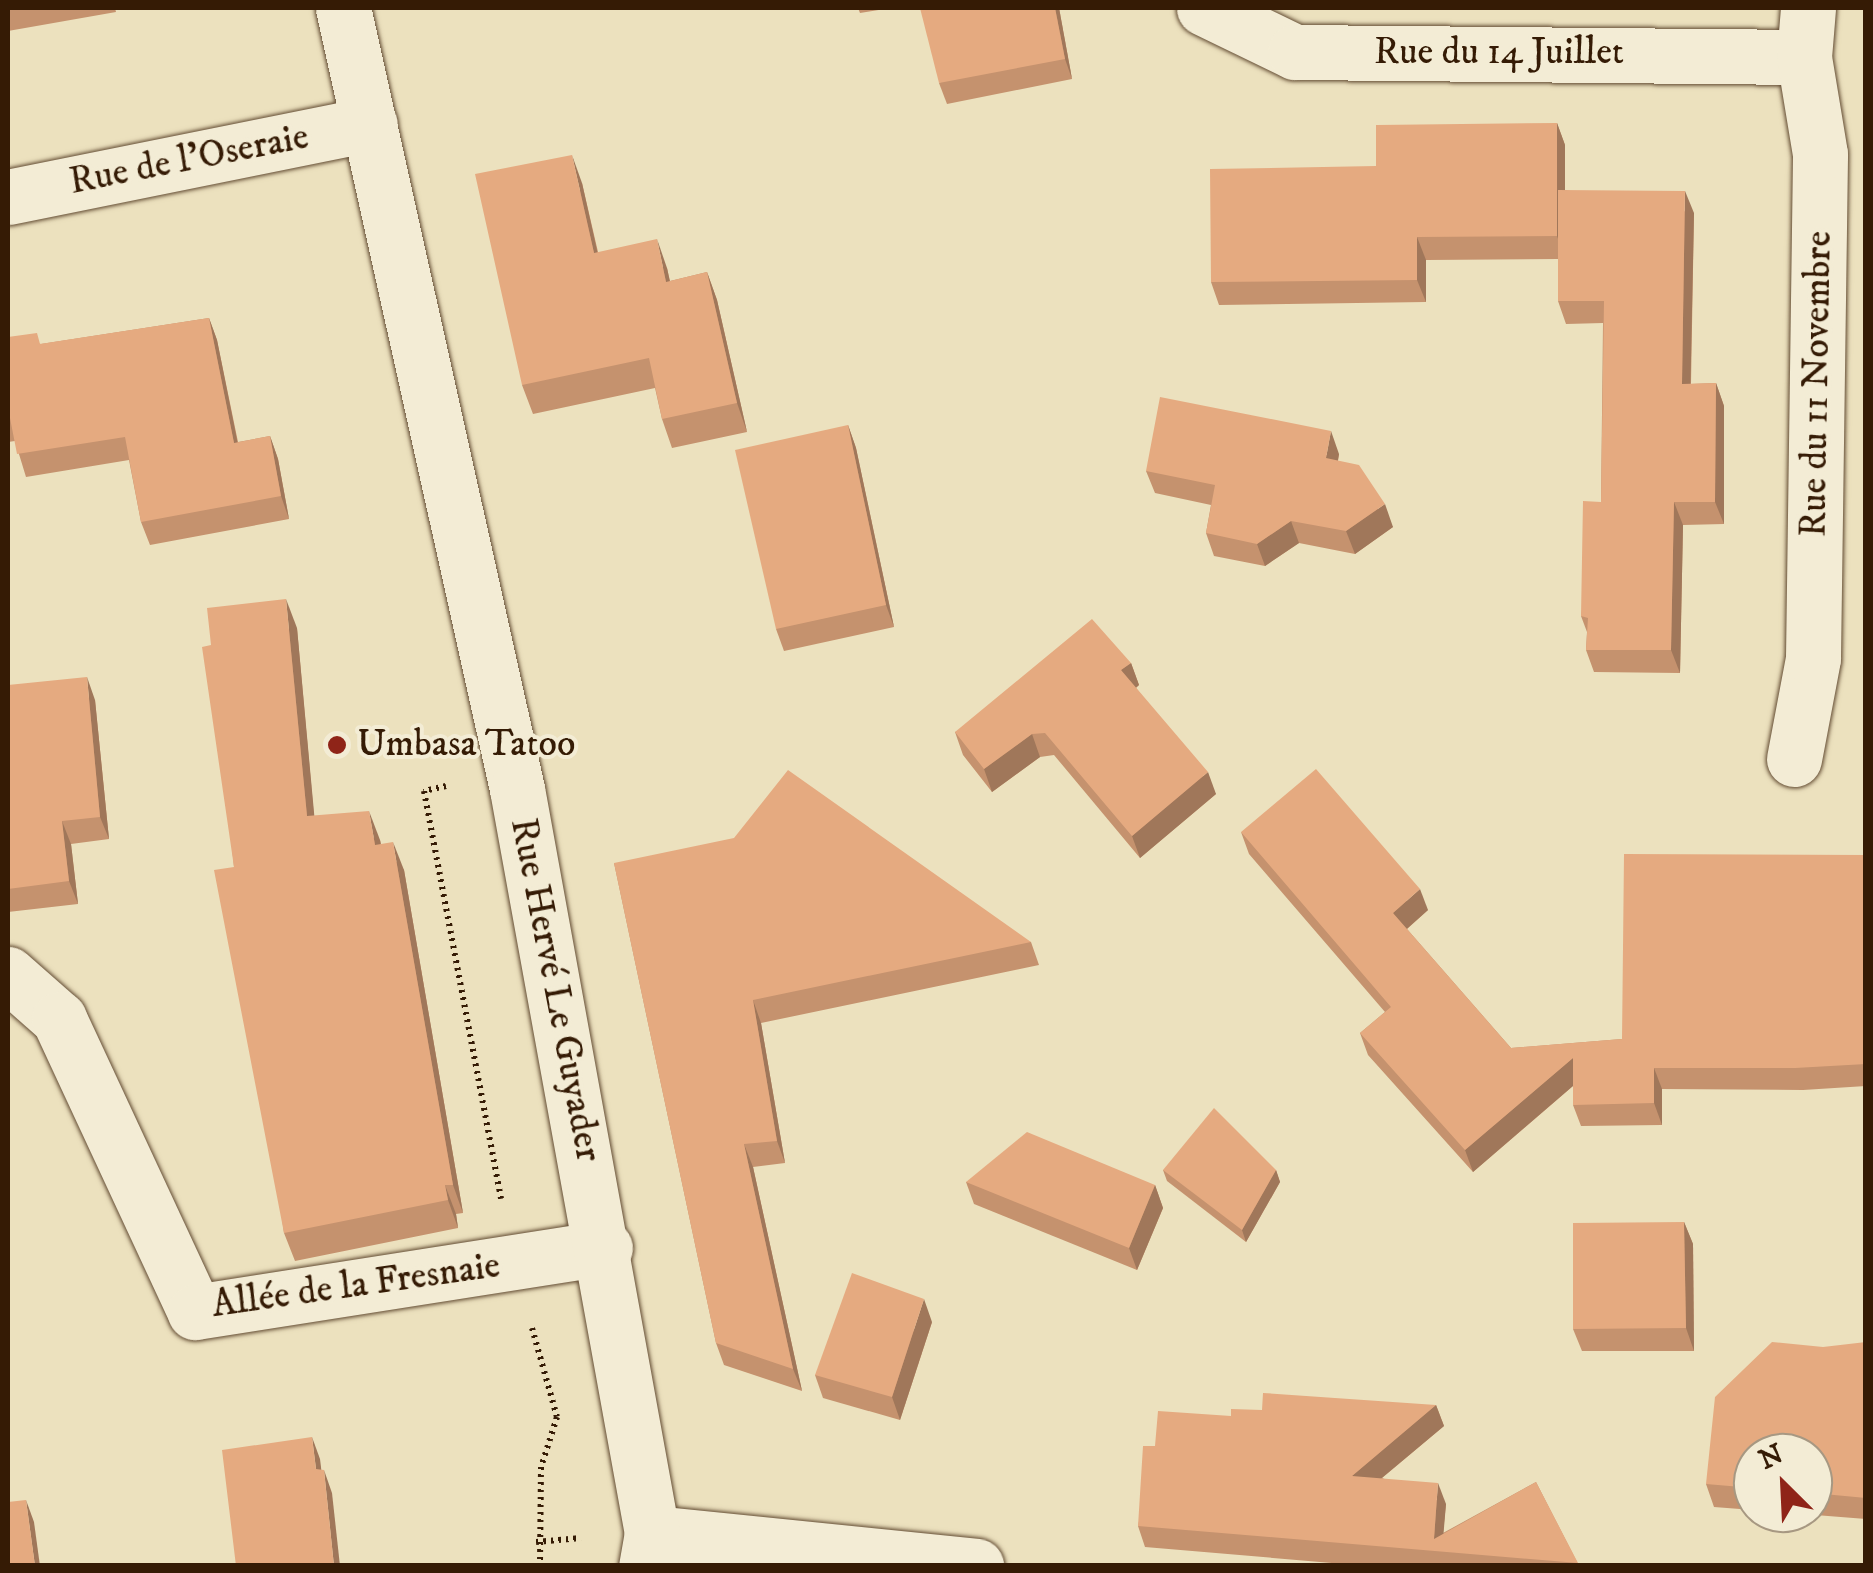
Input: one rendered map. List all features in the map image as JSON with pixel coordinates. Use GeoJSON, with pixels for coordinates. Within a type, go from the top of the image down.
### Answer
{"type":"FeatureCollection","features":[{"type":"Feature","properties":{"kind":"street","name":"Rue Hervé Le Guyader"},"geometry":{"type":"LineString","coordinates":[[343,8],[512,770],[604,1248],[649,1549]]}},
{"type":"Feature","properties":{"kind":"street","name":"Rue du 14 Juillet"},"geometry":{"type":"LineString","coordinates":[[1204,8],[1294,52],[1806,32]]}},
{"type":"Feature","properties":{"kind":"street","name":"Rue du 11 Novembre"},"geometry":{"type":"LineString","coordinates":[[1794,760],[1813,658],[1820,154],[1806,32]]}},
{"type":"Feature","properties":{"kind":"street","name":"Rue de l'Oseraie"},"geometry":{"type":"LineString","coordinates":[[8,196],[370,124]]}},
{"type":"Feature","properties":{"kind":"street","name":"Allée de la Fresnaie"},"geometry":{"type":"LineString","coordinates":[[8,974],[59,1020],[195,1312],[604,1248]]}},
{"type":"Feature","properties":{"kind":"street"},"geometry":{"type":"LineString","coordinates":[[649,1549],[976,1566]]}},
{"type":"Feature","properties":{"kind":"path"},"geometry":{"type":"LineString","coordinates":[[512,770],[424,791],[514,1264],[557,1418],[541,1467],[540,1566]]}},
{"type":"Feature","properties":{"kind":"building"},"geometry":{"type":"Polygon","coordinates":[[[920,8],[1055,8],[1065,59],[939,83],[920,8]]]}},
{"type":"Feature","properties":{"kind":"building"},"geometry":{"type":"Polygon","coordinates":[[[1557,123],[1557,236],[1417,237],[1417,280],[1211,282],[1210,169],[1376,166],[1376,125],[1557,123]]]}},
{"type":"Feature","properties":{"kind":"building"},"geometry":{"type":"Polygon","coordinates":[[[572,155],[594,253],[657,239],[666,282],[707,272],[737,403],[662,419],[649,358],[522,385],[475,174],[572,155]]]}},
{"type":"Feature","properties":{"kind":"building"},"geometry":{"type":"Polygon","coordinates":[[[1558,190],[1685,191],[1682,384],[1716,383],[1715,502],[1674,502],[1671,650],[1586,650],[1588,618],[1581,616],[1583,501],[1601,502],[1604,301],[1558,301],[1558,190]]]}},
{"type":"Feature","properties":{"kind":"building"},"geometry":{"type":"Polygon","coordinates":[[[209,318],[234,443],[270,436],[281,496],[141,522],[125,437],[17,454],[8,418],[8,337],[37,333],[40,344],[209,318]]]}},
{"type":"Feature","properties":{"kind":"building"},"geometry":{"type":"Polygon","coordinates":[[[1160,397],[1331,431],[1326,458],[1359,465],[1385,504],[1346,531],[1291,521],[1257,544],[1206,533],[1215,485],[1146,471],[1160,397]]]}},
{"type":"Feature","properties":{"kind":"building"},"geometry":{"type":"Polygon","coordinates":[[[848,425],[886,605],[776,629],[735,450],[848,425]]]}},
{"type":"Feature","properties":{"kind":"building"},"geometry":{"type":"Polygon","coordinates":[[[286,599],[307,816],[369,811],[375,845],[393,842],[453,1185],[445,1185],[448,1200],[284,1233],[214,870],[234,867],[202,647],[211,645],[207,608],[286,599]]]}},
{"type":"Feature","properties":{"kind":"building"},"geometry":{"type":"Polygon","coordinates":[[[1092,619],[1131,663],[1121,670],[1208,772],[1132,836],[1045,733],[1032,734],[984,769],[955,732],[1092,619]]]}},
{"type":"Feature","properties":{"kind":"building"},"geometry":{"type":"Polygon","coordinates":[[[87,677],[100,817],[62,821],[69,881],[8,889],[8,685],[87,677]]]}},
{"type":"Feature","properties":{"kind":"building"},"geometry":{"type":"Polygon","coordinates":[[[1316,769],[1420,889],[1393,913],[1511,1048],[1622,1039],[1624,854],[1866,855],[1866,1064],[1654,1068],[1654,1103],[1573,1105],[1573,1058],[1465,1150],[1360,1033],[1391,1007],[1241,832],[1316,769]]]}},
{"type":"Feature","properties":{"kind":"building"},"geometry":{"type":"Polygon","coordinates":[[[788,770],[1031,942],[753,1000],[777,1141],[744,1144],[793,1369],[716,1343],[614,863],[734,838],[788,770]]]}},
{"type":"Feature","properties":{"kind":"building"},"geometry":{"type":"Polygon","coordinates":[[[1214,1108],[1276,1170],[1242,1230],[1163,1170],[1214,1108]]]}},
{"type":"Feature","properties":{"kind":"building"},"geometry":{"type":"Polygon","coordinates":[[[1027,1132],[1155,1185],[1129,1248],[966,1182],[1027,1132]]]}},
{"type":"Feature","properties":{"kind":"building"},"geometry":{"type":"Polygon","coordinates":[[[1684,1222],[1686,1328],[1573,1329],[1573,1223],[1684,1222]]]}},
{"type":"Feature","properties":{"kind":"building"},"geometry":{"type":"Polygon","coordinates":[[[852,1273],[924,1299],[892,1397],[815,1375],[852,1273]]]}},
{"type":"Feature","properties":{"kind":"building"},"geometry":{"type":"Polygon","coordinates":[[[1772,1342],[1823,1347],[1866,1342],[1866,1498],[1833,1495],[1833,1433],[1733,1433],[1733,1486],[1706,1484],[1715,1397],[1772,1342]]]}},
{"type":"Feature","properties":{"kind":"building"},"geometry":{"type":"Polygon","coordinates":[[[1263,1393],[1436,1405],[1352,1476],[1438,1483],[1434,1539],[1536,1482],[1578,1563],[1138,1526],[1143,1446],[1155,1446],[1158,1411],[1231,1416],[1231,1409],[1262,1410],[1263,1393]]]}},
{"type":"Feature","properties":{"kind":"building"},"geometry":{"type":"Polygon","coordinates":[[[312,1437],[316,1469],[324,1470],[334,1566],[236,1566],[222,1450],[312,1437]]]}},
{"type":"Feature","properties":{"kind":"building"},"geometry":{"type":"Polygon","coordinates":[[[26,1500],[35,1566],[8,1566],[8,1502],[26,1500]]]}},
{"type":"Feature","properties":{"kind":"place","name":"Umbasa Tatoo"},"geometry":{"type":"Point","coordinates":[337,745]}}]}
